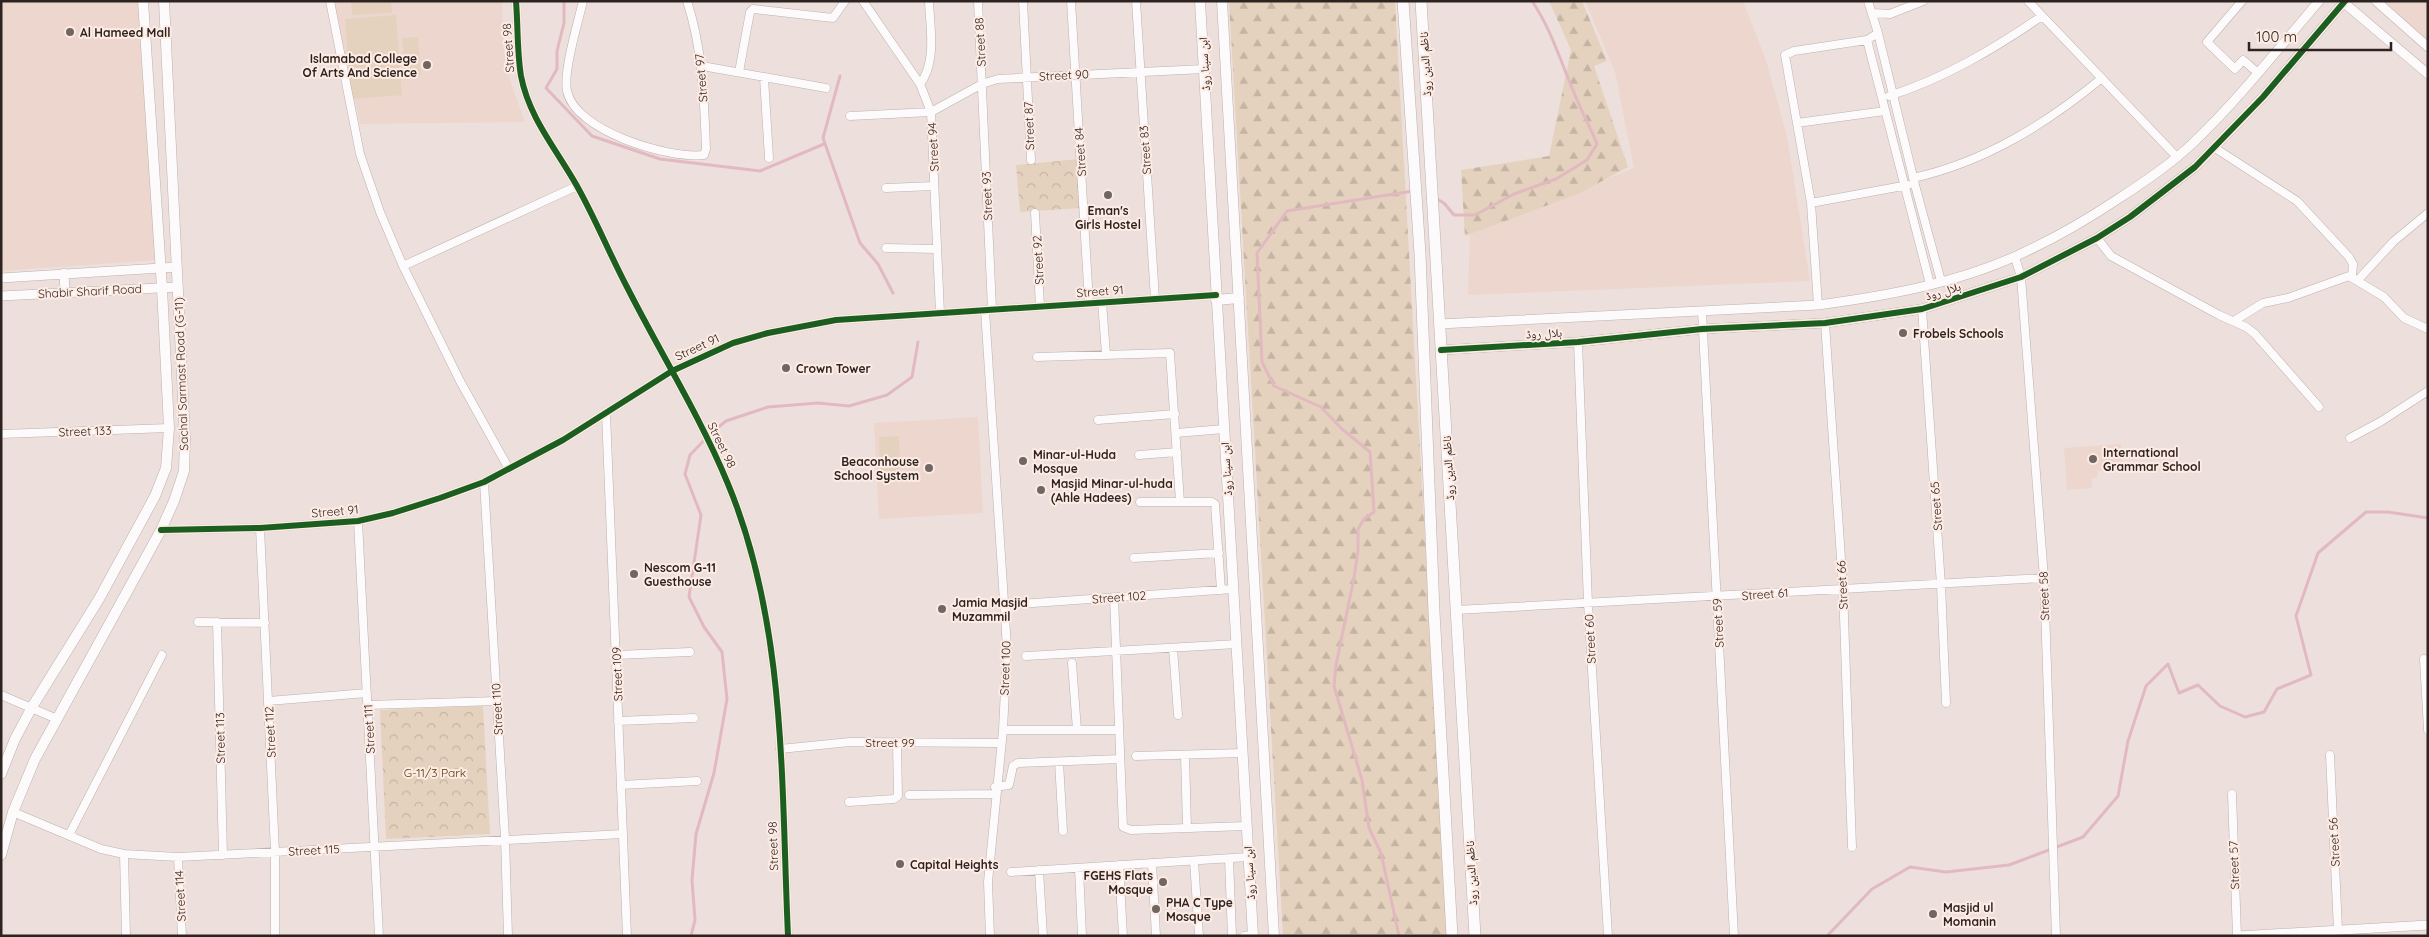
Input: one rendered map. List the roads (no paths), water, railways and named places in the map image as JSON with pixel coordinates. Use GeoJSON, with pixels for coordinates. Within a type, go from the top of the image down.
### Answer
{"type":"FeatureCollection","features":[{"type":"Feature","properties":{"kind":"main road","name":"Sachal Sarmast Road (G-11)"},"geometry":{"type":"LineString","coordinates":[[1,774],[15,739],[32,707],[99,599],[155,496],[166,468],[169,428],[144,1]]}},
{"type":"Feature","properties":{"kind":"main road","name":"Sachal Sarmast Road (G-11)"},"geometry":{"type":"LineString","coordinates":[[1,855],[13,812],[35,759],[160,530],[174,501],[184,470],[185,439],[164,1]]}},
{"type":"Feature","properties":{"kind":"main road","name":"ابن سینا روڈ"},"geometry":{"type":"LineString","coordinates":[[1200,1],[1253,936]]}},
{"type":"Feature","properties":{"kind":"main road","name":"ابن سینا روڈ"},"geometry":{"type":"LineString","coordinates":[[1222,1],[1274,936]]}},
{"type":"Feature","properties":{"kind":"main road","name":"ناظم الدین روڈ"},"geometry":{"type":"LineString","coordinates":[[1403,1],[1420,254],[1434,612],[1452,936]]}},
{"type":"Feature","properties":{"kind":"main road","name":"ناظم الدین روڈ"},"geometry":{"type":"LineString","coordinates":[[1421,1],[1430,168],[1435,216],[1435,251],[1474,936]]}},
{"type":"Feature","properties":{"kind":"main road"},"geometry":{"type":"LineString","coordinates":[[1420,254],[1435,251]]}},
{"type":"Feature","properties":{"kind":"main road"},"geometry":{"type":"LineString","coordinates":[[1216,297],[1239,298]]}},
{"type":"Feature","properties":{"kind":"main road"},"geometry":{"type":"LineString","coordinates":[[1430,493],[1449,492]]}},
{"type":"Feature","properties":{"kind":"main road"},"geometry":{"type":"LineString","coordinates":[[1449,879],[1471,877]]}},
{"type":"Feature","properties":{"kind":"street"},"geometry":{"type":"LineString","coordinates":[[330,1],[360,154],[403,266],[460,381],[509,469]]}},
{"type":"Feature","properties":{"kind":"street","name":"Street 98"},"geometry":{"type":"LineString","coordinates":[[516,1],[521,76],[532,110],[549,143],[577,186],[627,288],[704,433],[728,482],[744,525],[764,601],[772,660],[780,749],[788,936]]}},
{"type":"Feature","properties":{"kind":"street","name":"Street 97"},"geometry":{"type":"LineString","coordinates":[[582,1],[566,88],[573,108],[588,122],[614,134],[670,154],[704,156],[706,149],[702,66],[694,23],[687,1]]}},
{"type":"Feature","properties":{"kind":"street"},"geometry":{"type":"LineString","coordinates":[[739,72],[750,12],[753,9],[834,18],[845,1]]}},
{"type":"Feature","properties":{"kind":"street","name":"Street 94"},"geometry":{"type":"LineString","coordinates":[[863,1],[920,84],[931,112],[940,313]]}},
{"type":"Feature","properties":{"kind":"street"},"geometry":{"type":"LineString","coordinates":[[920,84],[928,74],[930,62],[929,1]]}},
{"type":"Feature","properties":{"kind":"street","name":"Street 88"},"geometry":{"type":"LineString","coordinates":[[978,1],[982,84]]}},
{"type":"Feature","properties":{"kind":"street","name":"Street 87"},"geometry":{"type":"LineString","coordinates":[[1022,1],[1028,77],[1030,160]]}},
{"type":"Feature","properties":{"kind":"street","name":"Street 84"},"geometry":{"type":"LineString","coordinates":[[1071,1],[1089,303]]}},
{"type":"Feature","properties":{"kind":"street","name":"Street 83"},"geometry":{"type":"LineString","coordinates":[[1136,1],[1155,299]]}},
{"type":"Feature","properties":{"kind":"street"},"geometry":{"type":"LineString","coordinates":[[1868,1],[1873,13],[1914,181],[1941,281]]}},
{"type":"Feature","properties":{"kind":"street"},"geometry":{"type":"LineString","coordinates":[[1873,13],[1890,14],[1922,1]]}},
{"type":"Feature","properties":{"kind":"street"},"geometry":{"type":"LineString","coordinates":[[2028,1],[2176,156]]}},
{"type":"Feature","properties":{"kind":"street"},"geometry":{"type":"LineString","coordinates":[[2242,1],[2207,42],[2235,69],[2243,60],[2258,73]]}},
{"type":"Feature","properties":{"kind":"street","name":"ہلال روڈ"},"geometry":{"type":"LineString","coordinates":[[1439,324],[1818,305],[1880,296],[1930,284],[2015,257],[2083,223],[2143,183],[2193,143],[2258,73],[2319,1]]}},
{"type":"Feature","properties":{"kind":"street"},"geometry":{"type":"LineString","coordinates":[[2376,1],[2428,47]]}},
{"type":"Feature","properties":{"kind":"street"},"geometry":{"type":"LineString","coordinates":[[2344,2],[2428,74]]}},
{"type":"Feature","properties":{"kind":"street","name":"ہلال روڈ"},"geometry":{"type":"LineString","coordinates":[[1441,350],[1578,342],[1702,329],[1825,323],[1922,309],[2021,277],[2096,238],[2130,217],[2195,168],[2263,97],[2344,2]]}},
{"type":"Feature","properties":{"kind":"street"},"geometry":{"type":"LineString","coordinates":[[1882,98],[1946,74],[1995,48],[2042,16]]}},
{"type":"Feature","properties":{"kind":"street"},"geometry":{"type":"LineString","coordinates":[[1818,305],[1811,203],[1785,55],[1794,51],[1867,40],[1878,34]]}},
{"type":"Feature","properties":{"kind":"street"},"geometry":{"type":"LineString","coordinates":[[1867,40],[1930,284]]}},
{"type":"Feature","properties":{"kind":"street"},"geometry":{"type":"LineString","coordinates":[[702,66],[826,88]]}},
{"type":"Feature","properties":{"kind":"street","name":"Street 90"},"geometry":{"type":"LineString","coordinates":[[931,112],[982,84],[998,79],[1204,69]]}},
{"type":"Feature","properties":{"kind":"street"},"geometry":{"type":"LineString","coordinates":[[764,78],[769,158]]}},
{"type":"Feature","properties":{"kind":"street"},"geometry":{"type":"LineString","coordinates":[[1811,203],[1905,186],[1974,159],[2002,146],[2054,115],[2102,78]]}},
{"type":"Feature","properties":{"kind":"street","name":"Street 93"},"geometry":{"type":"LineString","coordinates":[[982,84],[988,310]]}},
{"type":"Feature","properties":{"kind":"street"},"geometry":{"type":"LineString","coordinates":[[1797,123],[1885,111]]}},
{"type":"Feature","properties":{"kind":"street"},"geometry":{"type":"LineString","coordinates":[[850,116],[931,112]]}},
{"type":"Feature","properties":{"kind":"street"},"geometry":{"type":"LineString","coordinates":[[2215,148],[2289,195],[2302,206],[2349,257],[2353,264],[2355,278]]}},
{"type":"Feature","properties":{"kind":"street"},"geometry":{"type":"LineString","coordinates":[[403,266],[577,186]]}},
{"type":"Feature","properties":{"kind":"street"},"geometry":{"type":"LineString","coordinates":[[886,188],[934,186]]}},
{"type":"Feature","properties":{"kind":"street","name":"Street 92"},"geometry":{"type":"LineString","coordinates":[[1035,213],[1040,306]]}},
{"type":"Feature","properties":{"kind":"street"},"geometry":{"type":"LineString","coordinates":[[2355,278],[2394,240],[2428,213]]}},
{"type":"Feature","properties":{"kind":"street"},"geometry":{"type":"LineString","coordinates":[[2096,238],[2111,256],[2255,334],[2319,407]]}},
{"type":"Feature","properties":{"kind":"street"},"geometry":{"type":"LineString","coordinates":[[886,248],[937,249]]}},
{"type":"Feature","properties":{"kind":"street","name":"Street 58"},"geometry":{"type":"LineString","coordinates":[[2015,257],[2021,277],[2044,578],[2056,936]]}},
{"type":"Feature","properties":{"kind":"street","name":"Shabir Sharif Road"},"geometry":{"type":"LineString","coordinates":[[1,278],[177,267]]}},
{"type":"Feature","properties":{"kind":"street"},"geometry":{"type":"LineString","coordinates":[[64,274],[65,293]]}},
{"type":"Feature","properties":{"kind":"street"},"geometry":{"type":"LineString","coordinates":[[2234,321],[2263,303],[2288,298],[2349,276],[2384,297],[2400,316],[2428,329]]}},
{"type":"Feature","properties":{"kind":"street","name":"Shabir Sharif Road"},"geometry":{"type":"LineString","coordinates":[[1,296],[178,287]]}},
{"type":"Feature","properties":{"kind":"street","name":"Street 91"},"geometry":{"type":"LineString","coordinates":[[160,530],[260,528],[358,521],[393,514],[484,482],[563,440],[672,371],[734,343],[768,333],[836,320],[1102,302],[1216,297]]}},
{"type":"Feature","properties":{"kind":"street"},"geometry":{"type":"LineString","coordinates":[[1102,302],[1106,354]]}},
{"type":"Feature","properties":{"kind":"street","name":"Street 65"},"geometry":{"type":"LineString","coordinates":[[1922,309],[1941,585],[1946,703]]}},
{"type":"Feature","properties":{"kind":"street","name":"Street 100"},"geometry":{"type":"LineString","coordinates":[[988,310],[1007,648],[1003,730],[995,791],[988,882],[990,936]]}},
{"type":"Feature","properties":{"kind":"street","name":"Street 59"},"geometry":{"type":"LineString","coordinates":[[1702,311],[1734,936]]}},
{"type":"Feature","properties":{"kind":"street","name":"Street 66"},"geometry":{"type":"LineString","coordinates":[[1825,323],[1843,588],[1852,847]]}},
{"type":"Feature","properties":{"kind":"street","name":"Street 60"},"geometry":{"type":"LineString","coordinates":[[1578,342],[1588,603],[1608,936]]}},
{"type":"Feature","properties":{"kind":"street"},"geometry":{"type":"LineString","coordinates":[[1037,357],[1170,353],[1176,414],[1180,502]]}},
{"type":"Feature","properties":{"kind":"street"},"geometry":{"type":"LineString","coordinates":[[2350,438],[2428,392]]}},
{"type":"Feature","properties":{"kind":"street","name":"Street 109"},"geometry":{"type":"LineString","coordinates":[[606,413],[627,936]]}},
{"type":"Feature","properties":{"kind":"street"},"geometry":{"type":"LineString","coordinates":[[1098,420],[1176,414]]}},
{"type":"Feature","properties":{"kind":"street","name":"Street 133"},"geometry":{"type":"LineString","coordinates":[[1,434],[169,428]]}},
{"type":"Feature","properties":{"kind":"street"},"geometry":{"type":"LineString","coordinates":[[1176,433],[1224,429]]}},
{"type":"Feature","properties":{"kind":"street"},"geometry":{"type":"LineString","coordinates":[[1138,455],[1178,452]]}},
{"type":"Feature","properties":{"kind":"street","name":"Street 110"},"geometry":{"type":"LineString","coordinates":[[484,482],[505,838],[508,936]]}},
{"type":"Feature","properties":{"kind":"street"},"geometry":{"type":"LineString","coordinates":[[1140,502],[1212,502],[1215,504],[1221,590]]}},
{"type":"Feature","properties":{"kind":"street","name":"Street 111"},"geometry":{"type":"LineString","coordinates":[[358,521],[379,936]]}},
{"type":"Feature","properties":{"kind":"street","name":"Street 112"},"geometry":{"type":"LineString","coordinates":[[260,528],[275,852],[275,936]]}},
{"type":"Feature","properties":{"kind":"street"},"geometry":{"type":"LineString","coordinates":[[1134,558],[1219,554]]}},
{"type":"Feature","properties":{"kind":"street","name":"Street 61"},"geometry":{"type":"LineString","coordinates":[[1456,610],[2044,578]]}},
{"type":"Feature","properties":{"kind":"street","name":"Street 102"},"geometry":{"type":"LineString","coordinates":[[1004,605],[1233,589]]}},
{"type":"Feature","properties":{"kind":"street"},"geometry":{"type":"LineString","coordinates":[[1114,597],[1123,827],[1131,830],[1246,826]]}},
{"type":"Feature","properties":{"kind":"street"},"geometry":{"type":"LineString","coordinates":[[198,622],[264,623]]}},
{"type":"Feature","properties":{"kind":"street","name":"Street 113"},"geometry":{"type":"LineString","coordinates":[[217,622],[223,855]]}},
{"type":"Feature","properties":{"kind":"street"},"geometry":{"type":"LineString","coordinates":[[1026,656],[1237,644]]}},
{"type":"Feature","properties":{"kind":"street"},"geometry":{"type":"LineString","coordinates":[[1173,648],[1178,715]]}},
{"type":"Feature","properties":{"kind":"street"},"geometry":{"type":"LineString","coordinates":[[616,655],[690,652]]}},
{"type":"Feature","properties":{"kind":"street"},"geometry":{"type":"LineString","coordinates":[[69,836],[162,655]]}},
{"type":"Feature","properties":{"kind":"street"},"geometry":{"type":"LineString","coordinates":[[2424,659],[2428,730]]}},
{"type":"Feature","properties":{"kind":"street"},"geometry":{"type":"LineString","coordinates":[[1072,663],[1077,730]]}},
{"type":"Feature","properties":{"kind":"street"},"geometry":{"type":"LineString","coordinates":[[268,701],[367,693]]}},
{"type":"Feature","properties":{"kind":"street"},"geometry":{"type":"LineString","coordinates":[[1,695],[58,719]]}},
{"type":"Feature","properties":{"kind":"street"},"geometry":{"type":"LineString","coordinates":[[368,706],[497,701]]}},
{"type":"Feature","properties":{"kind":"street"},"geometry":{"type":"LineString","coordinates":[[618,721],[694,718]]}},
{"type":"Feature","properties":{"kind":"street"},"geometry":{"type":"LineString","coordinates":[[1003,730],[1119,730]]}},
{"type":"Feature","properties":{"kind":"street","name":"Street 99"},"geometry":{"type":"LineString","coordinates":[[780,749],[850,742],[1000,743]]}},
{"type":"Feature","properties":{"kind":"street"},"geometry":{"type":"LineString","coordinates":[[849,802],[894,799],[898,796],[897,742]]}},
{"type":"Feature","properties":{"kind":"street"},"geometry":{"type":"LineString","coordinates":[[1136,756],[1242,753]]}},
{"type":"Feature","properties":{"kind":"street"},"geometry":{"type":"LineString","coordinates":[[1184,755],[1187,828]]}},
{"type":"Feature","properties":{"kind":"street","name":"Street 56"},"geometry":{"type":"LineString","coordinates":[[2330,755],[2338,930]]}},
{"type":"Feature","properties":{"kind":"street"},"geometry":{"type":"LineString","coordinates":[[909,795],[995,791],[1006,787],[1011,782],[1015,764],[1120,759]]}},
{"type":"Feature","properties":{"kind":"street"},"geometry":{"type":"LineString","coordinates":[[1059,762],[1063,831]]}},
{"type":"Feature","properties":{"kind":"street"},"geometry":{"type":"LineString","coordinates":[[621,785],[697,781]]}},
{"type":"Feature","properties":{"kind":"street","name":"Street 57"},"geometry":{"type":"LineString","coordinates":[[2232,794],[2238,936]]}},
{"type":"Feature","properties":{"kind":"street","name":"Street 115"},"geometry":{"type":"LineString","coordinates":[[13,812],[101,849],[124,854],[178,857],[505,838],[623,834]]}},
{"type":"Feature","properties":{"kind":"street"},"geometry":{"type":"LineString","coordinates":[[124,854],[126,936]]}},
{"type":"Feature","properties":{"kind":"street","name":"Street 114"},"geometry":{"type":"LineString","coordinates":[[178,857],[182,936]]}},
{"type":"Feature","properties":{"kind":"street"},"geometry":{"type":"LineString","coordinates":[[1011,872],[1248,857]]}},
{"type":"Feature","properties":{"kind":"street"},"geometry":{"type":"LineString","coordinates":[[1228,859],[1232,936]]}},
{"type":"Feature","properties":{"kind":"street"},"geometry":{"type":"LineString","coordinates":[[1194,861],[1199,936]]}},
{"type":"Feature","properties":{"kind":"street"},"geometry":{"type":"LineString","coordinates":[[1152,864],[1156,936]]}},
{"type":"Feature","properties":{"kind":"street"},"geometry":{"type":"LineString","coordinates":[[1119,865],[1123,936]]}},
{"type":"Feature","properties":{"kind":"street"},"geometry":{"type":"LineString","coordinates":[[1079,868],[1082,936]]}},
{"type":"Feature","properties":{"kind":"street"},"geometry":{"type":"LineString","coordinates":[[1039,870],[1043,936]]}},
{"type":"Feature","properties":{"kind":"street"},"geometry":{"type":"LineString","coordinates":[[2238,936],[2428,925]]}},
{"type":"Feature","properties":{"kind":"street"},"geometry":{"type":"LineString","coordinates":[[1244,936],[1253,936]]}},
{"type":"Feature","properties":{"kind":"waterway"},"geometry":{"type":"LineString","coordinates":[[564,1],[564,23],[557,51],[557,69],[546,88],[592,136],[660,159],[760,171],[824,144]]}},
{"type":"Feature","properties":{"kind":"waterway"},"geometry":{"type":"LineString","coordinates":[[1435,198],[1444,203],[1454,215],[1475,215],[1514,194],[1556,179],[1587,160],[1597,144],[1550,34],[1532,1]]}},
{"type":"Feature","properties":{"kind":"waterway"},"geometry":{"type":"LineString","coordinates":[[840,76],[823,138],[860,243],[878,264],[893,293]]}},
{"type":"Feature","properties":{"kind":"waterway"},"geometry":{"type":"LineString","coordinates":[[1399,936],[1381,853],[1369,828],[1362,780],[1334,686],[1336,665],[1354,578],[1358,550],[1358,529],[1364,519],[1374,512],[1370,452],[1342,429],[1321,407],[1274,386],[1262,362],[1257,253],[1287,211],[1413,191]]}},
{"type":"Feature","properties":{"kind":"waterway"},"geometry":{"type":"LineString","coordinates":[[691,936],[695,920],[692,880],[696,834],[714,773],[727,699],[722,652],[704,627],[689,597],[701,515],[685,474],[690,455],[711,433],[726,421],[768,407],[818,403],[849,406],[887,395],[912,377],[918,342]]}},
{"type":"Feature","properties":{"kind":"waterway"},"geometry":{"type":"LineString","coordinates":[[1827,936],[1872,889],[1910,867],[1946,872],[2009,865],[2083,837],[2118,796],[2128,741],[2146,686],[2168,664],[2179,693],[2198,685],[2220,706],[2245,717],[2264,712],[2277,689],[2311,675],[2296,616],[2318,553],[2366,512],[2388,512],[2428,518]]}},
{"type":"Feature","properties":{"kind":"place","name":"Al Hameed Mall"},"geometry":{"type":"Point","coordinates":[70,32]}},
{"type":"Feature","properties":{"kind":"place","name":"Islamabad College Of Arts And Science"},"geometry":{"type":"Point","coordinates":[427,65]}},
{"type":"Feature","properties":{"kind":"place","name":"Eman's Girls Hostel"},"geometry":{"type":"Point","coordinates":[1108,195]}},
{"type":"Feature","properties":{"kind":"place","name":"Frobels Schools"},"geometry":{"type":"Point","coordinates":[1903,333]}},
{"type":"Feature","properties":{"kind":"place","name":"Crown Tower"},"geometry":{"type":"Point","coordinates":[786,368]}},
{"type":"Feature","properties":{"kind":"place","name":"International Grammar School"},"geometry":{"type":"Point","coordinates":[2093,459]}},
{"type":"Feature","properties":{"kind":"place","name":"Minar-ul-Huda Mosque"},"geometry":{"type":"Point","coordinates":[1023,461]}},
{"type":"Feature","properties":{"kind":"place","name":"Beaconhouse School System"},"geometry":{"type":"Point","coordinates":[929,468]}},
{"type":"Feature","properties":{"kind":"place","name":"Masjid Minar-ul-huda (Ahle Hadees)"},"geometry":{"type":"Point","coordinates":[1041,490]}},
{"type":"Feature","properties":{"kind":"place","name":"Nescom G-11 Guesthouse"},"geometry":{"type":"Point","coordinates":[634,574]}},
{"type":"Feature","properties":{"kind":"place","name":"Jamia Masjid Muzammil"},"geometry":{"type":"Point","coordinates":[942,609]}},
{"type":"Feature","properties":{"kind":"place","name":"Capital Heights"},"geometry":{"type":"Point","coordinates":[900,864]}},
{"type":"Feature","properties":{"kind":"place","name":"FGEHS Flats Mosque"},"geometry":{"type":"Point","coordinates":[1163,882]}},
{"type":"Feature","properties":{"kind":"place","name":"PHA C Type Mosque"},"geometry":{"type":"Point","coordinates":[1156,909]}},
{"type":"Feature","properties":{"kind":"place","name":"Masjid ul Momanin"},"geometry":{"type":"Point","coordinates":[1933,914]}},
{"type":"Feature","properties":{"kind":"park label","name":"G-11/3 Park"},"geometry":{"type":"Point","coordinates":[435,772]}}]}
